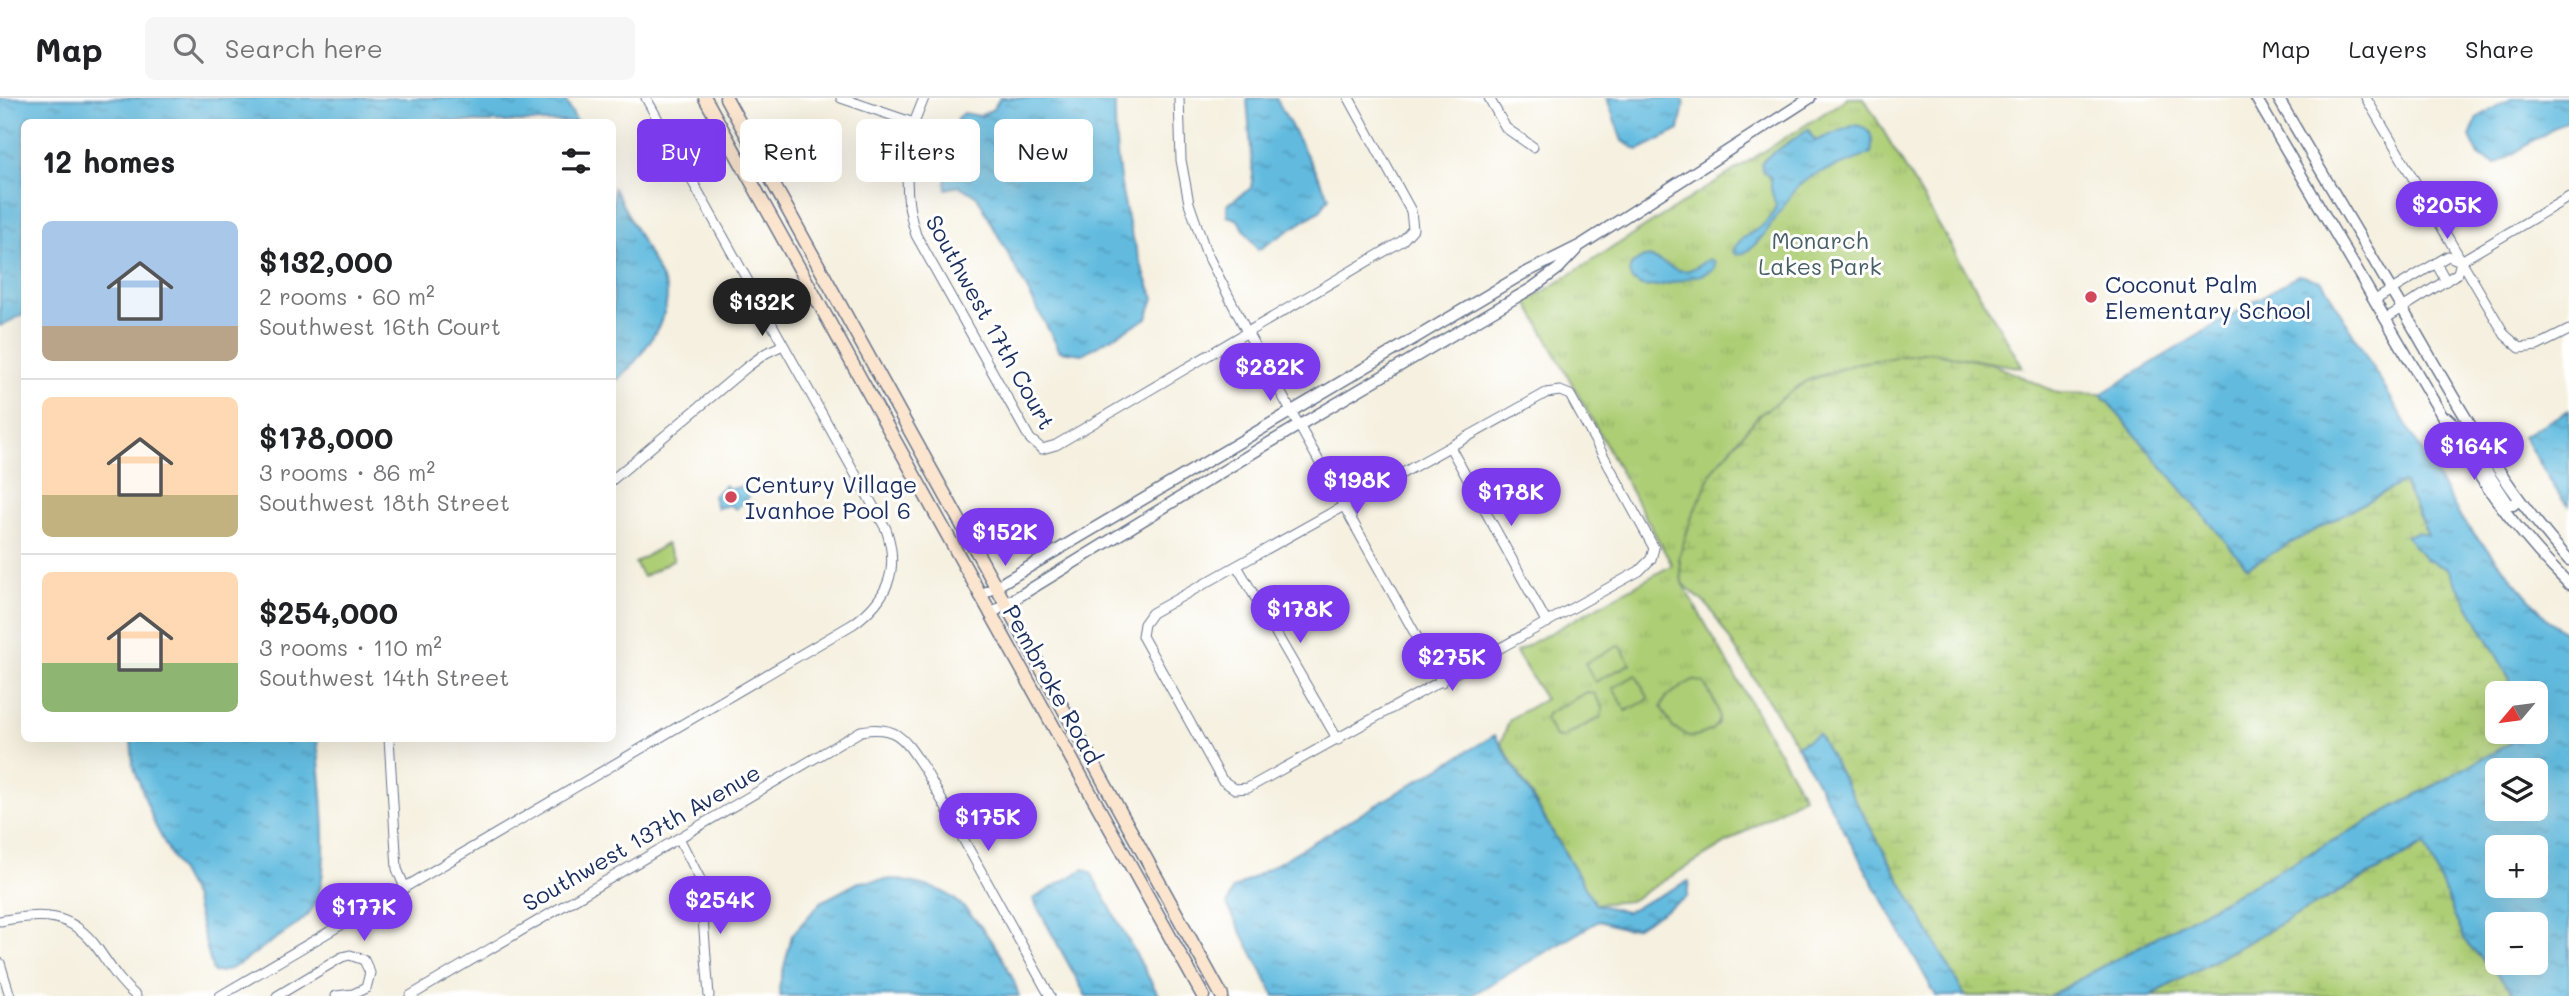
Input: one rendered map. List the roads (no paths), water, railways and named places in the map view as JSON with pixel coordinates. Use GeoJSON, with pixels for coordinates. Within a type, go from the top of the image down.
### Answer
{"type":"FeatureCollection","features":[{"type":"Feature","properties":{"kind":"main road","name":"Pembroke Road"},"geometry":{"type":"LineString","coordinates":[[705,98],[1203,996]]}},
{"type":"Feature","properties":{"kind":"main road","name":"Pembroke Road"},"geometry":{"type":"LineString","coordinates":[[726,98],[1222,996]]}},
{"type":"Feature","properties":{"kind":"street"},"geometry":{"type":"LineString","coordinates":[[220,996],[853,624],[879,600],[889,578],[892,550],[886,529],[646,98]]}},
{"type":"Feature","properties":{"kind":"street"},"geometry":{"type":"LineString","coordinates":[[841,98],[902,119]]}},
{"type":"Feature","properties":{"kind":"street","name":"Southwest 17th Court"},"geometry":{"type":"LineString","coordinates":[[916,119],[924,98]]}},
{"type":"Feature","properties":{"kind":"street"},"geometry":{"type":"LineString","coordinates":[[1179,98],[1181,160],[1189,203],[1206,252],[1247,332],[1442,681]]}},
{"type":"Feature","properties":{"kind":"street"},"geometry":{"type":"LineString","coordinates":[[1247,332],[1402,241],[1413,229],[1412,211],[1349,98]]}},
{"type":"Feature","properties":{"kind":"street"},"geometry":{"type":"LineString","coordinates":[[1489,98],[1506,128],[1532,147]]}},
{"type":"Feature","properties":{"kind":"street"},"geometry":{"type":"LineString","coordinates":[[980,596],[1523,274],[1581,245],[1810,98]]}},
{"type":"Feature","properties":{"kind":"street"},"geometry":{"type":"LineString","coordinates":[[2256,98],[2489,491],[2522,534],[2569,584]]}},
{"type":"Feature","properties":{"kind":"street"},"geometry":{"type":"LineString","coordinates":[[2278,98],[2466,421],[2519,500],[2569,560]]}},
{"type":"Feature","properties":{"kind":"street"},"geometry":{"type":"LineString","coordinates":[[2369,99],[2505,335],[2520,348],[2537,346],[2569,330]]}},
{"type":"Feature","properties":{"kind":"street","name":"Southwest 17th Court"},"geometry":{"type":"LineString","coordinates":[[907,182],[908,211],[916,235],[1030,439],[1042,449],[1056,445],[1247,332]]}},
{"type":"Feature","properties":{"kind":"street"},"geometry":{"type":"LineString","coordinates":[[2385,319],[2458,273],[2461,261],[2569,197]]}},
{"type":"Feature","properties":{"kind":"street"},"geometry":{"type":"LineString","coordinates":[[990,614],[1300,425],[1532,288],[1558,269],[1581,245]]}},
{"type":"Feature","properties":{"kind":"street"},"geometry":{"type":"LineString","coordinates":[[2375,300],[2448,256],[2461,261]]}},
{"type":"Feature","properties":{"kind":"street"},"geometry":{"type":"LineString","coordinates":[[2435,263],[2446,281]]}},
{"type":"Feature","properties":{"kind":"street"},"geometry":{"type":"LineString","coordinates":[[616,477],[747,367],[783,345]]}},
{"type":"Feature","properties":{"kind":"street"},"geometry":{"type":"LineString","coordinates":[[1560,391],[1570,395],[1654,548],[1651,559],[1639,571],[1338,740],[1248,788],[1235,789],[1222,780],[1212,763],[1142,636],[1143,624],[1152,613],[1450,447],[1546,393],[1560,391]]}},
{"type":"Feature","properties":{"kind":"street"},"geometry":{"type":"LineString","coordinates":[[2440,412],[2458,428],[2508,503],[2511,505],[2519,500]]}},
{"type":"Feature","properties":{"kind":"street"},"geometry":{"type":"LineString","coordinates":[[1450,447],[1547,623]]}},
{"type":"Feature","properties":{"kind":"street"},"geometry":{"type":"LineString","coordinates":[[1237,566],[1338,740]]}},
{"type":"Feature","properties":{"kind":"street","name":"Southwest 137th Avenue"},"geometry":{"type":"LineString","coordinates":[[410,996],[428,992],[679,838],[861,731],[878,728],[896,733],[910,748],[935,787],[1050,996]]}},
{"type":"Feature","properties":{"kind":"street"},"geometry":{"type":"LineString","coordinates":[[389,742],[397,869],[405,888]]}},
{"type":"Feature","properties":{"kind":"street"},"geometry":{"type":"LineString","coordinates":[[679,838],[700,879],[709,996]]}},
{"type":"Feature","properties":{"kind":"street"},"geometry":{"type":"LineString","coordinates":[[0,921],[39,915],[58,918],[78,928],[96,946],[118,979],[136,996]]}},
{"type":"Feature","properties":{"kind":"street"},"geometry":{"type":"LineString","coordinates":[[277,996],[342,957],[349,955],[364,960],[370,973],[366,988],[353,994],[335,996]]}},
{"type":"Feature","properties":{"kind":"street"},"geometry":{"type":"LineString","coordinates":[[0,963],[10,996]]}},
{"type":"Feature","properties":{"kind":"water"},"geometry":{"type":"Polygon","coordinates":[[[0,98],[564,98],[575,119],[21,119],[21,316],[0,326],[0,98]]]}},
{"type":"Feature","properties":{"kind":"water"},"geometry":{"type":"Polygon","coordinates":[[[1000,98],[1115,98],[1119,175],[1136,250],[1154,298],[1147,318],[1082,354],[1060,351],[977,196],[959,186],[946,189],[946,182],[980,182],[980,119],[958,117],[964,113],[980,116],[993,109],[1000,98]]]}},
{"type":"Feature","properties":{"kind":"water"},"geometry":{"type":"Polygon","coordinates":[[[1247,98],[1276,98],[1329,197],[1321,210],[1258,250],[1237,219],[1227,216],[1227,205],[1251,188],[1253,175],[1247,98]]]}},
{"type":"Feature","properties":{"kind":"water"},"geometry":{"type":"Polygon","coordinates":[[[1607,98],[1681,98],[1684,103],[1679,130],[1638,150],[1622,141],[1607,98]]]}},
{"type":"Feature","properties":{"kind":"water"},"geometry":{"type":"Polygon","coordinates":[[[2511,98],[2569,98],[2569,119],[2496,164],[2479,156],[2470,137],[2477,118],[2511,98]]]}},
{"type":"Feature","properties":{"kind":"water"},"geometry":{"type":"Polygon","coordinates":[[[1855,125],[1865,128],[1870,134],[1871,153],[1802,183],[1753,246],[1737,255],[1733,252],[1741,240],[1765,223],[1776,206],[1771,178],[1763,171],[1761,164],[1766,158],[1808,129],[1815,141],[1855,125]]]}},
{"type":"Feature","properties":{"kind":"water"},"geometry":{"type":"Polygon","coordinates":[[[616,193],[666,287],[664,313],[651,340],[616,381],[616,193]]]}},
{"type":"Feature","properties":{"kind":"water"},"geometry":{"type":"Polygon","coordinates":[[[1644,257],[1656,259],[1683,271],[1710,259],[1715,262],[1714,269],[1700,275],[1668,284],[1642,286],[1632,280],[1629,272],[1632,264],[1644,257]]]}},
{"type":"Feature","properties":{"kind":"water"},"geometry":{"type":"Polygon","coordinates":[[[2298,275],[2322,281],[2463,521],[2546,618],[2569,636],[2569,996],[2517,996],[2497,975],[2548,975],[2548,912],[2485,912],[2485,962],[2465,941],[2425,844],[2150,996],[2049,996],[2509,744],[2548,744],[2548,681],[2510,681],[2448,569],[2425,559],[2406,536],[2417,532],[2428,535],[2403,482],[2247,567],[2101,394],[2298,275]]]}},
{"type":"Feature","properties":{"kind":"water"},"geometry":{"type":"Polygon","coordinates":[[[2569,410],[2569,506],[2523,436],[2569,410]]]}},
{"type":"Feature","properties":{"kind":"water","name":"Century Village Ivanhoe Pool 6"},"geometry":{"type":"Polygon","coordinates":[[[725,485],[730,489],[744,486],[749,497],[736,509],[730,505],[717,508],[713,496],[725,485]]]}},
{"type":"Feature","properties":{"kind":"water"},"geometry":{"type":"Polygon","coordinates":[[[1818,734],[1965,996],[1936,996],[1797,746],[1818,734]]]}},
{"type":"Feature","properties":{"kind":"water"},"geometry":{"type":"Polygon","coordinates":[[[1495,735],[1595,904],[1626,912],[1689,881],[1687,897],[1637,927],[1626,929],[1599,921],[1470,996],[1275,996],[1227,905],[1232,890],[1495,735]]]}},
{"type":"Feature","properties":{"kind":"water"},"geometry":{"type":"Polygon","coordinates":[[[131,742],[317,742],[324,852],[319,894],[312,909],[302,920],[247,959],[226,970],[213,972],[194,898],[155,825],[133,765],[131,742]]]}},
{"type":"Feature","properties":{"kind":"water"},"geometry":{"type":"Polygon","coordinates":[[[976,808],[982,808],[987,816],[985,822],[976,824],[971,819],[971,813],[976,808]]]}},
{"type":"Feature","properties":{"kind":"water"},"geometry":{"type":"Polygon","coordinates":[[[1084,869],[1091,873],[1159,996],[1086,996],[1033,899],[1084,869]]]}},
{"type":"Feature","properties":{"kind":"water"},"geometry":{"type":"Polygon","coordinates":[[[895,879],[938,890],[955,899],[978,923],[999,953],[1019,996],[780,996],[779,987],[792,935],[821,902],[859,882],[895,879]]]}},
{"type":"Feature","properties":{"kind":"place","name":"Coconut Palm Elementary School"},"geometry":{"type":"Point","coordinates":[2091,297]}},
{"type":"Feature","properties":{"kind":"place","name":"Century Village Ivanhoe Pool 6"},"geometry":{"type":"Point","coordinates":[731,497]}},
{"type":"Feature","properties":{"kind":"park label","name":"Monarch Lakes Park"},"geometry":{"type":"Point","coordinates":[1820,253]}}]}
